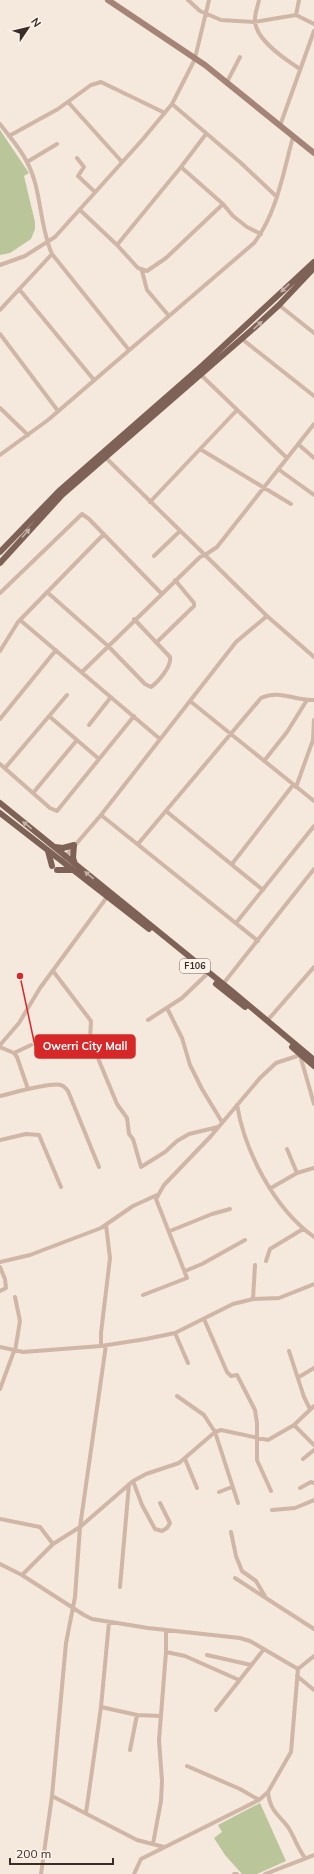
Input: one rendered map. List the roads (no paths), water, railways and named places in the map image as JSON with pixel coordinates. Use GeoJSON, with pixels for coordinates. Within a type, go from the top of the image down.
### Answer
{"type":"FeatureCollection","features":[{"type":"Feature","properties":{"kind":"main road"},"geometry":{"type":"LineString","coordinates":[[108,0],[196,57],[314,153]]}},
{"type":"Feature","properties":{"kind":"main road"},"geometry":{"type":"LineString","coordinates":[[115,0],[228,80],[314,148]]}},
{"type":"Feature","properties":{"kind":"main road"},"geometry":{"type":"LineString","coordinates":[[0,552],[44,505],[200,374],[314,262]]}},
{"type":"Feature","properties":{"kind":"main road"},"geometry":{"type":"LineString","coordinates":[[0,563],[62,495],[104,455],[230,345],[242,339],[279,305],[314,268]]}},
{"type":"Feature","properties":{"kind":"main road","name":"F106"},"geometry":{"type":"LineString","coordinates":[[0,803],[66,856],[74,867],[107,897],[224,984],[300,1055],[314,1066]]}},
{"type":"Feature","properties":{"kind":"main road","name":"F106"},"geometry":{"type":"LineString","coordinates":[[0,813],[61,861],[74,867],[178,950],[206,975],[267,1021],[314,1060]]}},
{"type":"Feature","properties":{"kind":"main road"},"geometry":{"type":"LineString","coordinates":[[47,850],[55,868],[74,867],[74,845],[63,848],[54,846]]}},
{"type":"Feature","properties":{"kind":"street"},"geometry":{"type":"LineString","coordinates":[[188,0],[206,14],[221,20],[254,22],[296,15],[314,24]]}},
{"type":"Feature","properties":{"kind":"street"},"geometry":{"type":"LineString","coordinates":[[0,264],[25,256],[55,237],[165,113],[172,104],[196,57],[210,0]]}},
{"type":"Feature","properties":{"kind":"street"},"geometry":{"type":"LineString","coordinates":[[259,0],[254,22],[264,39],[272,49],[285,60],[300,69]]}},
{"type":"Feature","properties":{"kind":"street"},"geometry":{"type":"LineString","coordinates":[[296,15],[299,0]]}},
{"type":"Feature","properties":{"kind":"street"},"geometry":{"type":"LineString","coordinates":[[281,123],[314,31]]}},
{"type":"Feature","properties":{"kind":"street"},"geometry":{"type":"LineString","coordinates":[[228,80],[240,57]]}},
{"type":"Feature","properties":{"kind":"street"},"geometry":{"type":"LineString","coordinates":[[9,136],[68,102],[91,86],[101,82],[165,113]]}},
{"type":"Feature","properties":{"kind":"street"},"geometry":{"type":"LineString","coordinates":[[68,102],[122,162]]}},
{"type":"Feature","properties":{"kind":"street"},"geometry":{"type":"LineString","coordinates":[[172,104],[241,163],[277,198]]}},
{"type":"Feature","properties":{"kind":"street"},"geometry":{"type":"LineString","coordinates":[[0,124],[27,162],[43,218],[47,242],[52,254],[129,350]]}},
{"type":"Feature","properties":{"kind":"street"},"geometry":{"type":"LineString","coordinates":[[116,245],[181,167],[206,134]]}},
{"type":"Feature","properties":{"kind":"street"},"geometry":{"type":"LineString","coordinates":[[0,455],[58,411],[254,243],[261,234],[277,198],[293,137]]}},
{"type":"Feature","properties":{"kind":"street"},"geometry":{"type":"LineString","coordinates":[[27,162],[57,144]]}},
{"type":"Feature","properties":{"kind":"street"},"geometry":{"type":"LineString","coordinates":[[77,158],[84,167],[78,176],[95,192]]}},
{"type":"Feature","properties":{"kind":"street"},"geometry":{"type":"LineString","coordinates":[[181,167],[223,204],[233,216],[247,227],[261,234]]}},
{"type":"Feature","properties":{"kind":"street"},"geometry":{"type":"LineString","coordinates":[[142,271],[147,271],[154,268],[223,204]]}},
{"type":"Feature","properties":{"kind":"street"},"geometry":{"type":"LineString","coordinates":[[80,210],[142,271],[147,290],[169,316]]}},
{"type":"Feature","properties":{"kind":"street"},"geometry":{"type":"LineString","coordinates":[[0,310],[52,254]]}},
{"type":"Feature","properties":{"kind":"street"},"geometry":{"type":"LineString","coordinates":[[19,290],[94,380]]}},
{"type":"Feature","properties":{"kind":"street"},"geometry":{"type":"LineString","coordinates":[[279,305],[314,333]]}},
{"type":"Feature","properties":{"kind":"street"},"geometry":{"type":"LineString","coordinates":[[0,334],[58,411]]}},
{"type":"Feature","properties":{"kind":"street"},"geometry":{"type":"LineString","coordinates":[[242,339],[314,396]]}},
{"type":"Feature","properties":{"kind":"street"},"geometry":{"type":"LineString","coordinates":[[200,374],[287,458]]}},
{"type":"Feature","properties":{"kind":"street"},"geometry":{"type":"LineString","coordinates":[[0,408],[28,434]]}},
{"type":"Feature","properties":{"kind":"street"},"geometry":{"type":"LineString","coordinates":[[150,502],[237,410]]}},
{"type":"Feature","properties":{"kind":"street"},"geometry":{"type":"LineString","coordinates":[[82,672],[175,580],[200,557],[205,556],[217,547],[314,424]]}},
{"type":"Feature","properties":{"kind":"street"},"geometry":{"type":"LineString","coordinates":[[298,444],[314,458]]}},
{"type":"Feature","properties":{"kind":"street"},"geometry":{"type":"LineString","coordinates":[[200,449],[291,504]]}},
{"type":"Feature","properties":{"kind":"street"},"geometry":{"type":"LineString","coordinates":[[104,455],[267,616],[314,657]]}},
{"type":"Feature","properties":{"kind":"street"},"geometry":{"type":"LineString","coordinates":[[278,469],[314,495]]}},
{"type":"Feature","properties":{"kind":"street"},"geometry":{"type":"LineString","coordinates":[[0,593],[79,515],[85,515],[161,593]]}},
{"type":"Feature","properties":{"kind":"street"},"geometry":{"type":"LineString","coordinates":[[154,556],[180,531]]}},
{"type":"Feature","properties":{"kind":"street"},"geometry":{"type":"LineString","coordinates":[[0,651],[20,620],[104,534]]}},
{"type":"Feature","properties":{"kind":"street"},"geometry":{"type":"LineString","coordinates":[[157,642],[194,606],[194,602],[175,580]]}},
{"type":"Feature","properties":{"kind":"street"},"geometry":{"type":"LineString","coordinates":[[47,592],[108,646],[145,684],[151,686],[157,682],[171,660],[168,654],[157,642],[134,620]]}},
{"type":"Feature","properties":{"kind":"street"},"geometry":{"type":"LineString","coordinates":[[61,861],[101,815],[190,700],[242,636],[267,616]]}},
{"type":"Feature","properties":{"kind":"street"},"geometry":{"type":"LineString","coordinates":[[20,620],[160,739]]}},
{"type":"Feature","properties":{"kind":"street"},"geometry":{"type":"LineString","coordinates":[[0,719],[56,650]]}},
{"type":"Feature","properties":{"kind":"street"},"geometry":{"type":"LineString","coordinates":[[138,844],[256,703],[267,694],[279,694],[314,700]]}},
{"type":"Feature","properties":{"kind":"street"},"geometry":{"type":"LineString","coordinates":[[5,768],[67,695]]}},
{"type":"Feature","properties":{"kind":"street"},"geometry":{"type":"LineString","coordinates":[[89,725],[111,697]]}},
{"type":"Feature","properties":{"kind":"street"},"geometry":{"type":"LineString","coordinates":[[190,700],[314,801]]}},
{"type":"Feature","properties":{"kind":"street"},"geometry":{"type":"LineString","coordinates":[[264,761],[292,726],[307,700]]}},
{"type":"Feature","properties":{"kind":"street"},"geometry":{"type":"LineString","coordinates":[[49,716],[99,759]]}},
{"type":"Feature","properties":{"kind":"street"},"geometry":{"type":"LineString","coordinates":[[0,764],[50,808],[57,811],[134,716]]}},
{"type":"Feature","properties":{"kind":"street"},"geometry":{"type":"LineString","coordinates":[[232,864],[294,786],[313,740],[314,720]]}},
{"type":"Feature","properties":{"kind":"street"},"geometry":{"type":"LineString","coordinates":[[33,793],[77,740]]}},
{"type":"Feature","properties":{"kind":"street"},"geometry":{"type":"LineString","coordinates":[[166,811],[263,890]]}},
{"type":"Feature","properties":{"kind":"street"},"geometry":{"type":"LineString","coordinates":[[101,815],[258,941]]}},
{"type":"Feature","properties":{"kind":"street"},"geometry":{"type":"LineString","coordinates":[[236,923],[314,826]]}},
{"type":"Feature","properties":{"kind":"street"},"geometry":{"type":"LineString","coordinates":[[224,984],[314,869]]}},
{"type":"Feature","properties":{"kind":"street"},"geometry":{"type":"LineString","coordinates":[[28,1089],[17,1057],[14,1053],[0,1046],[19,1023],[40,988],[107,897]]}},
{"type":"Feature","properties":{"kind":"street"},"geometry":{"type":"LineString","coordinates":[[267,1021],[314,967]]}},
{"type":"Feature","properties":{"kind":"street"},"geometry":{"type":"LineString","coordinates":[[52,971],[91,1021],[90,1040],[117,1104],[127,1118],[129,1134],[141,1167],[166,1152],[189,1134],[218,1127]]}},
{"type":"Feature","properties":{"kind":"street"},"geometry":{"type":"LineString","coordinates":[[148,1020],[167,1008],[206,975]]}},
{"type":"Feature","properties":{"kind":"street"},"geometry":{"type":"LineString","coordinates":[[167,1008],[182,1038],[190,1065],[202,1089],[222,1122]]}},
{"type":"Feature","properties":{"kind":"street"},"geometry":{"type":"LineString","coordinates":[[14,1053],[31,1045]]}},
{"type":"Feature","properties":{"kind":"street"},"geometry":{"type":"LineString","coordinates":[[0,1262],[30,1255],[106,1225],[134,1206],[157,1195],[236,1105],[276,1063],[300,1055],[314,1104]]}},
{"type":"Feature","properties":{"kind":"street"},"geometry":{"type":"LineString","coordinates":[[0,1096],[28,1089],[60,1084],[64,1086],[99,1168]]}},
{"type":"Feature","properties":{"kind":"street"},"geometry":{"type":"LineString","coordinates":[[236,1105],[246,1143],[258,1168],[271,1188],[303,1229],[314,1237]]}},
{"type":"Feature","properties":{"kind":"street"},"geometry":{"type":"LineString","coordinates":[[0,1140],[26,1134],[39,1135],[62,1187]]}},
{"type":"Feature","properties":{"kind":"street"},"geometry":{"type":"LineString","coordinates":[[287,1149],[297,1173]]}},
{"type":"Feature","properties":{"kind":"street"},"geometry":{"type":"LineString","coordinates":[[271,1188],[297,1173],[314,1168]]}},
{"type":"Feature","properties":{"kind":"street"},"geometry":{"type":"LineString","coordinates":[[143,1295],[186,1278],[185,1271],[170,1231],[157,1201],[157,1195]]}},
{"type":"Feature","properties":{"kind":"street"},"geometry":{"type":"LineString","coordinates":[[170,1231],[212,1214],[230,1209]]}},
{"type":"Feature","properties":{"kind":"street"},"geometry":{"type":"LineString","coordinates":[[101,1346],[100,1333],[110,1258],[106,1225]]}},
{"type":"Feature","properties":{"kind":"street"},"geometry":{"type":"LineString","coordinates":[[266,1261],[270,1250],[303,1229]]}},
{"type":"Feature","properties":{"kind":"street"},"geometry":{"type":"LineString","coordinates":[[185,1271],[202,1264],[245,1240]]}},
{"type":"Feature","properties":{"kind":"street"},"geometry":{"type":"LineString","coordinates":[[253,1299],[255,1265]]}},
{"type":"Feature","properties":{"kind":"street"},"geometry":{"type":"LineString","coordinates":[[0,1267],[5,1279],[6,1288],[0,1291]]}},
{"type":"Feature","properties":{"kind":"street"},"geometry":{"type":"LineString","coordinates":[[0,1347],[15,1351],[101,1346],[146,1339],[175,1332],[233,1304],[253,1299],[279,1298],[314,1284]]}},
{"type":"Feature","properties":{"kind":"street"},"geometry":{"type":"LineString","coordinates":[[0,1389],[15,1351],[20,1321],[15,1297]]}},
{"type":"Feature","properties":{"kind":"street"},"geometry":{"type":"LineString","coordinates":[[204,1319],[227,1372],[231,1376],[237,1375],[255,1410],[257,1423],[257,1460],[271,1491]]}},
{"type":"Feature","properties":{"kind":"street"},"geometry":{"type":"LineString","coordinates":[[175,1332],[188,1363]]}},
{"type":"Feature","properties":{"kind":"street"},"geometry":{"type":"LineString","coordinates":[[41,1874],[52,1796],[66,1643],[73,1608],[80,1527],[106,1345]]}},
{"type":"Feature","properties":{"kind":"street"},"geometry":{"type":"LineString","coordinates":[[289,1351],[299,1377],[304,1397],[310,1409]]}},
{"type":"Feature","properties":{"kind":"street"},"geometry":{"type":"LineString","coordinates":[[299,1377],[314,1368]]}},
{"type":"Feature","properties":{"kind":"street"},"geometry":{"type":"LineString","coordinates":[[177,1396],[204,1416],[215,1432],[238,1503]]}},
{"type":"Feature","properties":{"kind":"street"},"geometry":{"type":"LineString","coordinates":[[22,1575],[53,1544],[80,1527],[129,1484],[146,1474],[173,1466],[185,1459],[215,1432],[221,1430],[268,1440],[294,1425],[314,1406]]}},
{"type":"Feature","properties":{"kind":"street"},"geometry":{"type":"LineString","coordinates":[[294,1425],[314,1446]]}},
{"type":"Feature","properties":{"kind":"street"},"geometry":{"type":"LineString","coordinates":[[303,1460],[314,1450]]}},
{"type":"Feature","properties":{"kind":"street"},"geometry":{"type":"LineString","coordinates":[[185,1459],[197,1488]]}},
{"type":"Feature","properties":{"kind":"street"},"geometry":{"type":"LineString","coordinates":[[134,1481],[142,1505],[155,1529],[162,1531],[168,1528],[170,1523],[160,1503]]}},
{"type":"Feature","properties":{"kind":"street"},"geometry":{"type":"LineString","coordinates":[[300,1488],[311,1482],[314,1483]]}},
{"type":"Feature","properties":{"kind":"street"},"geometry":{"type":"LineString","coordinates":[[120,1587],[129,1484]]}},
{"type":"Feature","properties":{"kind":"street"},"geometry":{"type":"LineString","coordinates":[[219,1492],[232,1487]]}},
{"type":"Feature","properties":{"kind":"street"},"geometry":{"type":"LineString","coordinates":[[272,1510],[295,1508],[314,1500]]}},
{"type":"Feature","properties":{"kind":"street"},"geometry":{"type":"LineString","coordinates":[[0,1519],[40,1527],[53,1544]]}},
{"type":"Feature","properties":{"kind":"street"},"geometry":{"type":"LineString","coordinates":[[231,1532],[236,1556],[242,1571],[256,1581],[266,1598]]}},
{"type":"Feature","properties":{"kind":"street"},"geometry":{"type":"LineString","coordinates":[[0,1564],[22,1575],[84,1616],[109,1622],[240,1638],[264,1649],[298,1669]]}},
{"type":"Feature","properties":{"kind":"street"},"geometry":{"type":"LineString","coordinates":[[235,1578],[314,1629]]}},
{"type":"Feature","properties":{"kind":"street"},"geometry":{"type":"LineString","coordinates":[[86,1813],[101,1707],[109,1622]]}},
{"type":"Feature","properties":{"kind":"street"},"geometry":{"type":"LineString","coordinates":[[153,1844],[161,1794],[159,1740],[166,1652],[166,1630]]}},
{"type":"Feature","properties":{"kind":"street"},"geometry":{"type":"LineString","coordinates":[[216,1710],[264,1649]]}},
{"type":"Feature","properties":{"kind":"street"},"geometry":{"type":"LineString","coordinates":[[166,1652],[185,1656],[240,1680]]}},
{"type":"Feature","properties":{"kind":"street"},"geometry":{"type":"LineString","coordinates":[[207,1655],[251,1665]]}},
{"type":"Feature","properties":{"kind":"street"},"geometry":{"type":"LineString","coordinates":[[134,1874],[141,1859],[259,1800],[268,1792],[291,1752],[298,1669],[314,1656]]}},
{"type":"Feature","properties":{"kind":"street"},"geometry":{"type":"LineString","coordinates":[[297,1676],[314,1690]]}},
{"type":"Feature","properties":{"kind":"street"},"geometry":{"type":"LineString","coordinates":[[101,1707],[137,1715],[161,1716]]}},
{"type":"Feature","properties":{"kind":"street"},"geometry":{"type":"LineString","coordinates":[[130,1750],[137,1715]]}},
{"type":"Feature","properties":{"kind":"street"},"geometry":{"type":"LineString","coordinates":[[187,1766],[240,1789],[259,1800]]}},
{"type":"Feature","properties":{"kind":"street"},"geometry":{"type":"LineString","coordinates":[[268,1792],[269,1801],[273,1810],[288,1827],[304,1858]]}},
{"type":"Feature","properties":{"kind":"street"},"geometry":{"type":"LineString","coordinates":[[52,1796],[137,1840],[164,1847]]}},
{"type":"Feature","properties":{"kind":"street"},"geometry":{"type":"LineString","coordinates":[[265,1874],[314,1854]]}},
{"type":"Feature","properties":{"kind":"place","name":"Owerri City Mall"},"geometry":{"type":"Point","coordinates":[20,976]}}]}
